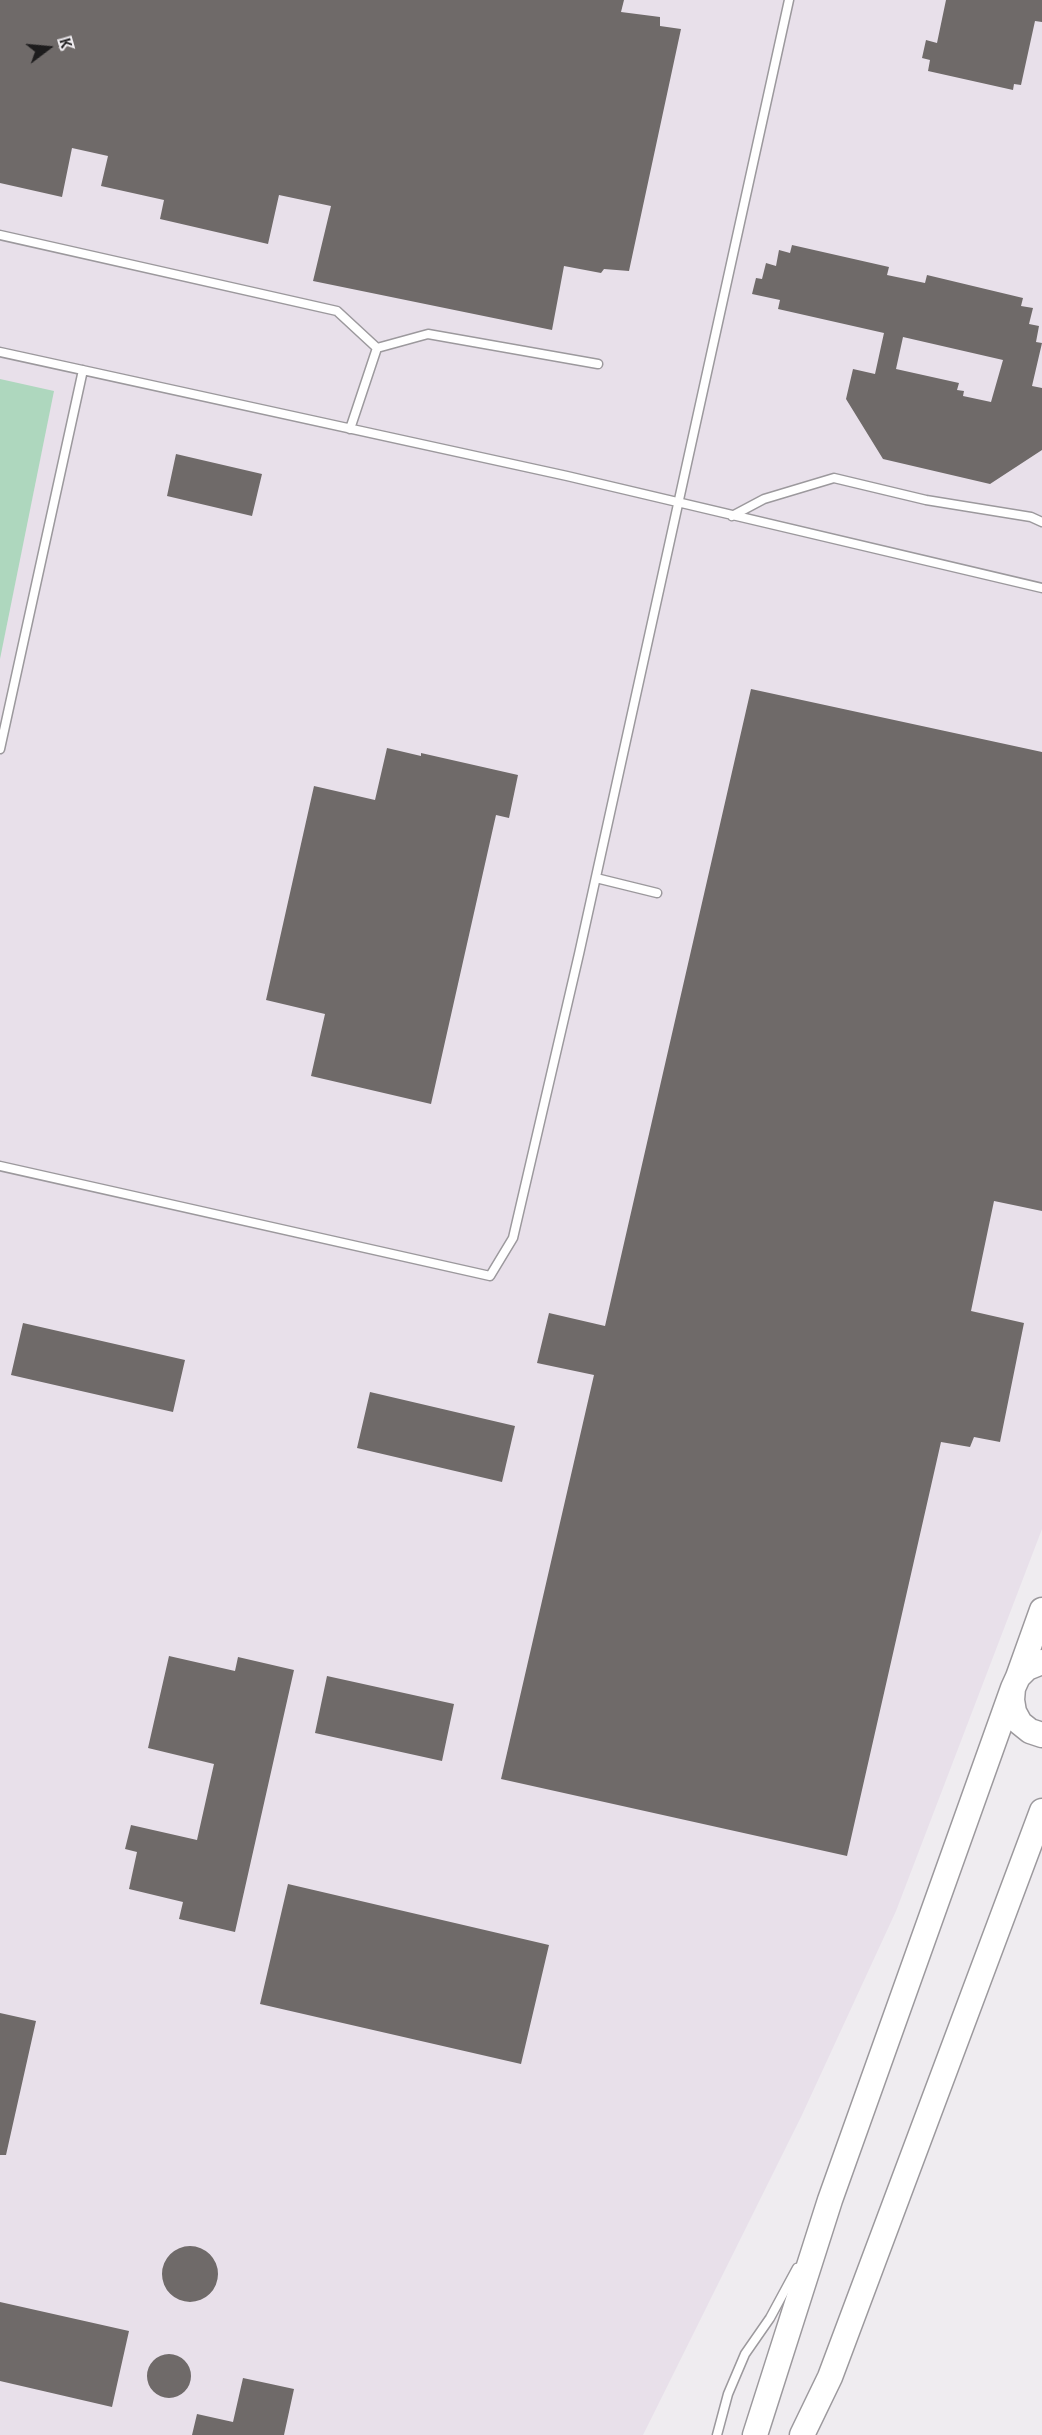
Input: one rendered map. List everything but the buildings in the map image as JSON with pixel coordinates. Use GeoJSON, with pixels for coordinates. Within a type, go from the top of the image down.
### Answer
{"type":"FeatureCollection","features":[{"type":"Feature","properties":{"kind":"main road"},"geometry":{"type":"LineString","coordinates":[[755,2435],[830,2200],[1042,1610]]}},
{"type":"Feature","properties":{"kind":"main road"},"geometry":{"type":"LineString","coordinates":[[1042,1662],[1027,1668],[1015,1683],[1012,1700],[1014,1712],[1020,1723],[1030,1731],[1042,1735]]}},
{"type":"Feature","properties":{"kind":"main road"},"geometry":{"type":"LineString","coordinates":[[802,2435],[830,2376],[1042,1811]]}},
{"type":"Feature","properties":{"kind":"lane"},"geometry":{"type":"LineString","coordinates":[[0,1166],[490,1276],[513,1238],[680,503],[789,0]]}},
{"type":"Feature","properties":{"kind":"lane"},"geometry":{"type":"LineString","coordinates":[[0,235],[338,311],[377,348]]}},
{"type":"Feature","properties":{"kind":"lane"},"geometry":{"type":"LineString","coordinates":[[377,348],[429,334],[598,364]]}},
{"type":"Feature","properties":{"kind":"lane"},"geometry":{"type":"LineString","coordinates":[[350,429],[377,348]]}},
{"type":"Feature","properties":{"kind":"lane"},"geometry":{"type":"LineString","coordinates":[[0,352],[680,503],[1042,588]]}},
{"type":"Feature","properties":{"kind":"lane"},"geometry":{"type":"LineString","coordinates":[[0,749],[83,370]]}},
{"type":"Feature","properties":{"kind":"lane"},"geometry":{"type":"LineString","coordinates":[[732,516],[764,499],[834,478],[926,500],[1031,518],[1042,522]]}},
{"type":"Feature","properties":{"kind":"lane"},"geometry":{"type":"LineString","coordinates":[[596,878],[657,893]]}},
{"type":"Feature","properties":{"kind":"lane"},"geometry":{"type":"LineString","coordinates":[[717,2435],[728,2394],[745,2354],[770,2318],[790,2282],[830,2200]]}},
{"type":"Feature","properties":{"kind":"shaded area"},"geometry":{"type":"Polygon","coordinates":[[[0,0],[1042,0],[1042,1529],[896,1911],[801,2117],[643,2435],[0,2435],[0,0]]]}},
{"type":"Feature","properties":{"kind":"green space"},"geometry":{"type":"Polygon","coordinates":[[[0,379],[54,391],[0,659],[0,379]]]}}]}
